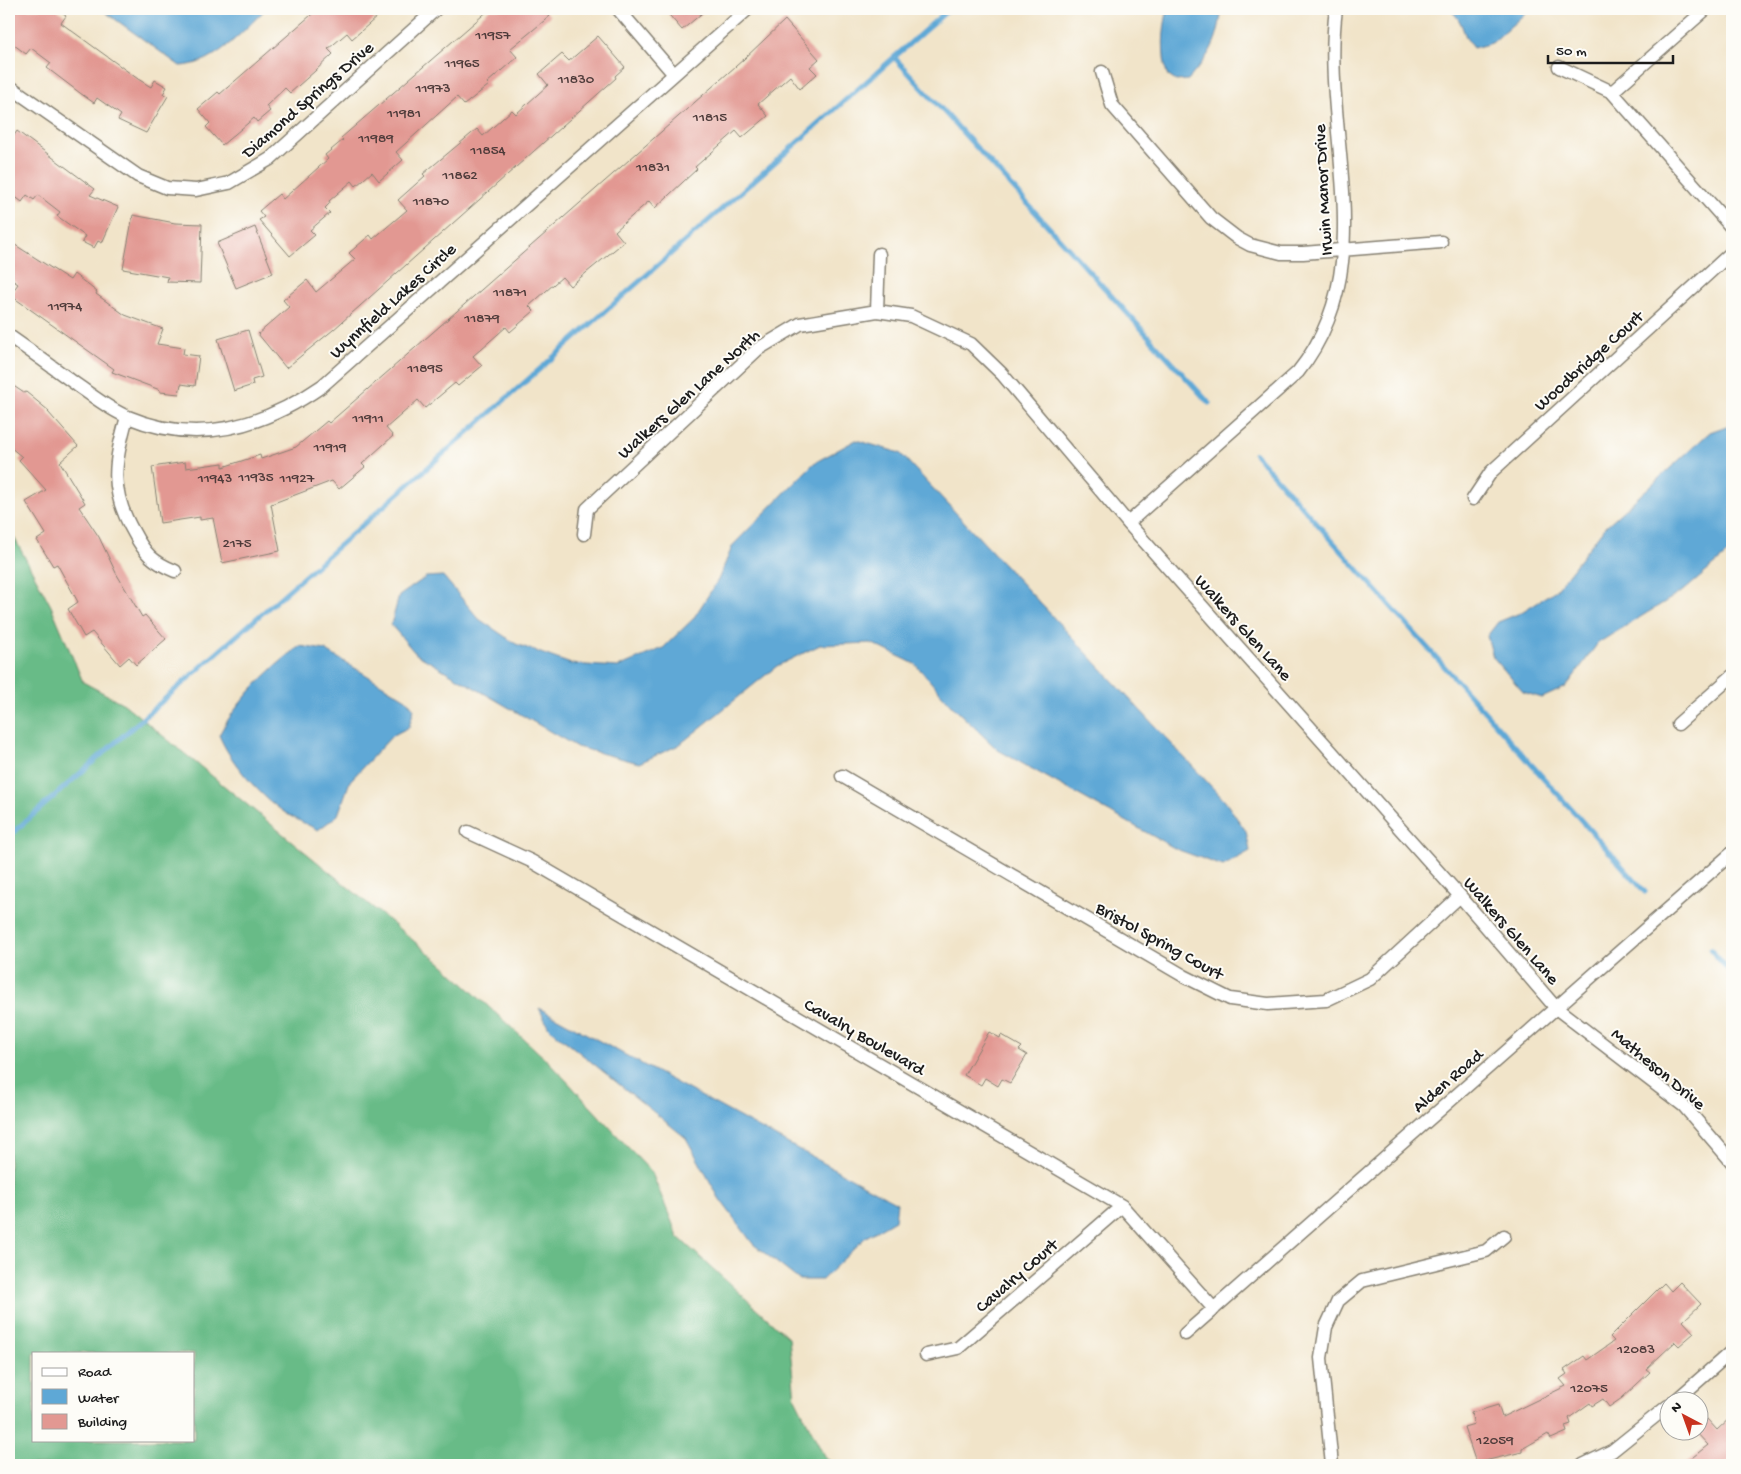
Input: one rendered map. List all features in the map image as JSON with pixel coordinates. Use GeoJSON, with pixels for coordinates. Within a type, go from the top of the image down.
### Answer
{"type":"FeatureCollection","features":[{"type":"Feature","properties":{"kind":"street","name":"Diamond Springs Drive"},"geometry":{"type":"LineString","coordinates":[[9,86],[152,184],[181,189],[210,188],[239,179],[270,159],[436,9]]}},
{"type":"Feature","properties":{"kind":"street"},"geometry":{"type":"LineString","coordinates":[[618,9],[672,73]]}},
{"type":"Feature","properties":{"kind":"street","name":"Wynnfield Lakes Circle"},"geometry":{"type":"LineString","coordinates":[[9,336],[110,408],[127,417],[172,430],[210,430],[261,420],[300,401],[328,380],[672,73],[748,9]]}},
{"type":"Feature","properties":{"kind":"street","name":"Irwin Manor Drive"},"geometry":{"type":"LineString","coordinates":[[1128,523],[1302,368],[1316,346],[1332,312],[1342,279],[1345,250],[1344,201],[1334,104],[1336,9]]}},
{"type":"Feature","properties":{"kind":"street"},"geometry":{"type":"LineString","coordinates":[[1612,92],[1706,9]]}},
{"type":"Feature","properties":{"kind":"street"},"geometry":{"type":"LineString","coordinates":[[1559,67],[1612,92],[1732,228]]}},
{"type":"Feature","properties":{"kind":"street"},"geometry":{"type":"LineString","coordinates":[[1102,72],[1112,105],[1210,218],[1250,245],[1281,253],[1441,242]]}},
{"type":"Feature","properties":{"kind":"street","name":"Woodbridge Court"},"geometry":{"type":"LineString","coordinates":[[1474,499],[1491,472],[1732,252]]}},
{"type":"Feature","properties":{"kind":"street"},"geometry":{"type":"LineString","coordinates":[[877,311],[879,254]]}},
{"type":"Feature","properties":{"kind":"street","name":"Walkers Glen Lane"},"geometry":{"type":"LineString","coordinates":[[877,311],[911,316],[970,344],[1002,374],[1128,523],[1460,896],[1556,1008]]}},
{"type":"Feature","properties":{"kind":"street","name":"Walkers Glen Lane North"},"geometry":{"type":"LineString","coordinates":[[584,534],[587,509],[758,349],[800,324],[877,311]]}},
{"type":"Feature","properties":{"kind":"street"},"geometry":{"type":"LineString","coordinates":[[127,417],[118,450],[116,482],[122,512],[142,549],[157,563],[175,571]]}},
{"type":"Feature","properties":{"kind":"street"},"geometry":{"type":"LineString","coordinates":[[1678,724],[1732,676]]}},
{"type":"Feature","properties":{"kind":"street","name":"Bristol Spring Court"},"geometry":{"type":"LineString","coordinates":[[842,776],[1184,976],[1230,999],[1268,1004],[1326,1000],[1370,979],[1460,896]]}},
{"type":"Feature","properties":{"kind":"street","name":"Cavalry Boulevard"},"geometry":{"type":"LineString","coordinates":[[468,832],[531,861],[1122,1206],[1214,1309]]}},
{"type":"Feature","properties":{"kind":"street","name":"Alden Road"},"geometry":{"type":"LineString","coordinates":[[1185,1334],[1732,853]]}},
{"type":"Feature","properties":{"kind":"street","name":"Matheson Drive"},"geometry":{"type":"LineString","coordinates":[[1556,1008],[1684,1106],[1732,1162]]}},
{"type":"Feature","properties":{"kind":"street","name":"Cavalry Court"},"geometry":{"type":"LineString","coordinates":[[926,1354],[958,1348],[1122,1206]]}},
{"type":"Feature","properties":{"kind":"street"},"geometry":{"type":"LineString","coordinates":[[1332,1465],[1321,1358],[1326,1327],[1338,1301],[1362,1282],[1486,1251],[1504,1236]]}},
{"type":"Feature","properties":{"kind":"street"},"geometry":{"type":"LineString","coordinates":[[1685,1392],[1732,1351]]}},
{"type":"Feature","properties":{"kind":"street"},"geometry":{"type":"LineString","coordinates":[[1582,1465],[1612,1450],[1658,1414]]}},
{"type":"Feature","properties":{"kind":"green space"},"geometry":{"type":"Polygon","coordinates":[[[9,528],[51,606],[83,682],[124,704],[442,964],[550,1063],[652,1173],[678,1237],[789,1338],[795,1398],[824,1456],[835,1465],[9,1465],[9,528]]]}},
{"type":"Feature","properties":{"kind":"water"},"geometry":{"type":"Polygon","coordinates":[[[101,9],[266,9],[217,53],[205,60],[180,66],[101,9]]]}},
{"type":"Feature","properties":{"kind":"water"},"geometry":{"type":"Polygon","coordinates":[[[1168,9],[1222,9],[1218,31],[1212,48],[1188,80],[1176,81],[1167,75],[1163,42],[1168,9]]]}},
{"type":"Feature","properties":{"kind":"water"},"geometry":{"type":"Polygon","coordinates":[[[1449,9],[1530,9],[1492,43],[1473,48],[1466,37],[1461,23],[1449,9]]]}},
{"type":"Feature","properties":{"kind":"water"},"geometry":{"type":"Polygon","coordinates":[[[1732,424],[1732,550],[1686,589],[1598,643],[1566,687],[1542,698],[1523,692],[1493,657],[1487,636],[1498,622],[1520,613],[1556,590],[1605,527],[1710,432],[1732,424]]]}},
{"type":"Feature","properties":{"kind":"water"},"geometry":{"type":"Polygon","coordinates":[[[856,440],[900,453],[1224,800],[1246,831],[1250,851],[1223,866],[1176,849],[998,750],[952,706],[915,664],[871,643],[820,645],[777,666],[679,745],[639,763],[577,747],[416,654],[391,625],[399,596],[426,577],[443,576],[479,619],[516,644],[571,664],[618,667],[663,648],[693,619],[718,580],[733,545],[814,463],[856,440]]]}},
{"type":"Feature","properties":{"kind":"water"},"geometry":{"type":"Polygon","coordinates":[[[300,646],[325,650],[406,699],[414,709],[409,727],[392,736],[350,781],[338,815],[318,830],[288,815],[265,797],[238,767],[219,735],[244,698],[277,665],[300,646]]]}},
{"type":"Feature","properties":{"kind":"water"},"geometry":{"type":"Polygon","coordinates":[[[539,1008],[897,1203],[895,1220],[866,1237],[822,1280],[799,1280],[753,1244],[719,1198],[686,1138],[549,1028],[539,1008]]]}},
{"type":"Feature","properties":{"kind":"building"},"geometry":{"type":"Polygon","coordinates":[[[9,9],[56,9],[66,16],[61,23],[138,79],[151,87],[155,80],[167,87],[163,94],[168,96],[146,133],[118,120],[121,115],[97,98],[94,103],[80,93],[47,68],[51,63],[31,48],[26,54],[9,41],[9,9]]]}},
{"type":"Feature","properties":{"kind":"building"},"geometry":{"type":"Polygon","coordinates":[[[318,9],[386,9],[352,39],[347,33],[328,49],[333,54],[315,71],[290,93],[285,88],[266,106],[270,111],[257,122],[254,118],[222,145],[206,127],[210,123],[198,109],[218,92],[220,94],[318,9]]]}},
{"type":"Feature","properties":{"kind":"building"},"geometry":{"type":"Polygon","coordinates":[[[490,9],[544,9],[550,16],[510,49],[517,57],[487,83],[489,85],[464,105],[457,97],[396,152],[403,160],[379,181],[372,172],[356,186],[352,181],[329,201],[330,203],[325,208],[330,213],[310,230],[315,235],[290,256],[259,220],[264,217],[259,211],[279,194],[283,199],[328,159],[325,155],[343,140],[341,138],[490,9]]]}},
{"type":"Feature","properties":{"kind":"building"},"geometry":{"type":"Polygon","coordinates":[[[664,9],[707,9],[682,30],[664,9]]]}},
{"type":"Feature","properties":{"kind":"building"},"geometry":{"type":"Polygon","coordinates":[[[785,20],[819,59],[810,67],[817,74],[800,89],[790,76],[758,104],[768,116],[742,138],[736,131],[695,167],[697,169],[655,208],[649,201],[615,231],[624,242],[570,286],[562,277],[529,306],[534,311],[510,332],[506,327],[473,356],[482,366],[458,386],[455,383],[425,408],[418,400],[386,428],[393,436],[362,464],[365,467],[339,489],[332,481],[271,504],[280,551],[222,563],[213,518],[200,520],[200,517],[160,523],[152,467],[185,462],[186,468],[223,463],[223,467],[260,455],[261,459],[296,447],[327,421],[329,423],[391,369],[744,59],[785,20]]]}},
{"type":"Feature","properties":{"kind":"building"},"geometry":{"type":"Polygon","coordinates":[[[598,36],[625,67],[615,76],[616,78],[333,330],[286,368],[258,334],[289,307],[283,300],[307,280],[316,292],[355,259],[349,253],[370,235],[373,239],[407,210],[398,200],[425,176],[423,174],[477,129],[483,136],[512,110],[516,114],[548,85],[539,74],[562,54],[569,61],[598,36]]]}},
{"type":"Feature","properties":{"kind":"building"},"geometry":{"type":"Polygon","coordinates":[[[17,131],[95,189],[90,195],[118,207],[102,243],[98,241],[94,248],[82,242],[85,236],[57,216],[60,212],[38,195],[34,200],[27,195],[22,202],[9,192],[9,143],[17,131]]]}},
{"type":"Feature","properties":{"kind":"building"},"geometry":{"type":"Polygon","coordinates":[[[133,215],[175,223],[202,224],[200,283],[167,282],[168,277],[123,269],[133,215]]]}},
{"type":"Feature","properties":{"kind":"building"},"geometry":{"type":"Polygon","coordinates":[[[255,227],[273,273],[236,288],[217,243],[255,227]]]}},
{"type":"Feature","properties":{"kind":"building"},"geometry":{"type":"Polygon","coordinates":[[[9,241],[70,280],[74,274],[97,292],[96,294],[125,315],[163,329],[157,344],[184,348],[183,354],[199,356],[195,386],[181,384],[179,394],[160,392],[160,390],[112,372],[114,369],[10,295],[18,284],[9,278],[9,241]]]}},
{"type":"Feature","properties":{"kind":"building"},"geometry":{"type":"Polygon","coordinates":[[[248,330],[262,377],[252,380],[253,385],[234,391],[218,339],[248,330]]]}},
{"type":"Feature","properties":{"kind":"building"},"geometry":{"type":"Polygon","coordinates":[[[9,383],[24,393],[26,392],[49,411],[78,446],[60,462],[85,503],[79,507],[99,537],[116,573],[142,617],[145,615],[166,639],[136,665],[129,657],[120,665],[92,632],[84,637],[68,609],[78,602],[57,564],[53,566],[37,540],[46,534],[26,502],[46,490],[19,460],[22,457],[9,446],[9,383]]]}},
{"type":"Feature","properties":{"kind":"building"},"geometry":{"type":"Polygon","coordinates":[[[989,1032],[1000,1038],[1001,1035],[1022,1047],[1019,1050],[1027,1055],[1010,1083],[1002,1079],[998,1086],[985,1078],[981,1085],[964,1075],[989,1032]]]}},
{"type":"Feature","properties":{"kind":"building"},"geometry":{"type":"Polygon","coordinates":[[[1680,1282],[1701,1304],[1683,1321],[1694,1333],[1679,1346],[1675,1342],[1646,1369],[1650,1372],[1622,1398],[1609,1407],[1603,1399],[1592,1406],[1590,1403],[1569,1418],[1571,1424],[1565,1426],[1567,1432],[1551,1439],[1548,1434],[1522,1449],[1522,1452],[1476,1463],[1464,1427],[1474,1424],[1471,1413],[1498,1405],[1502,1417],[1566,1386],[1560,1379],[1567,1374],[1564,1370],[1584,1356],[1587,1360],[1614,1341],[1610,1337],[1664,1283],[1671,1291],[1680,1282]]]}},
{"type":"Feature","properties":{"kind":"building"},"geometry":{"type":"Polygon","coordinates":[[[1732,1416],[1732,1459],[1725,1465],[1683,1465],[1708,1445],[1705,1442],[1708,1442],[1708,1420],[1717,1430],[1732,1416]]]}},
{"type":"Feature","properties":{"kind":"waterway"},"geometry":{"type":"LineString","coordinates":[[9,836],[949,9]]}},
{"type":"Feature","properties":{"kind":"waterway"},"geometry":{"type":"LineString","coordinates":[[894,57],[1209,403]]}},
{"type":"Feature","properties":{"kind":"waterway"},"geometry":{"type":"LineString","coordinates":[[1255,454],[1645,892]]}},
{"type":"Feature","properties":{"kind":"waterway"},"geometry":{"type":"LineString","coordinates":[[1711,950],[1732,974]]}}]}
